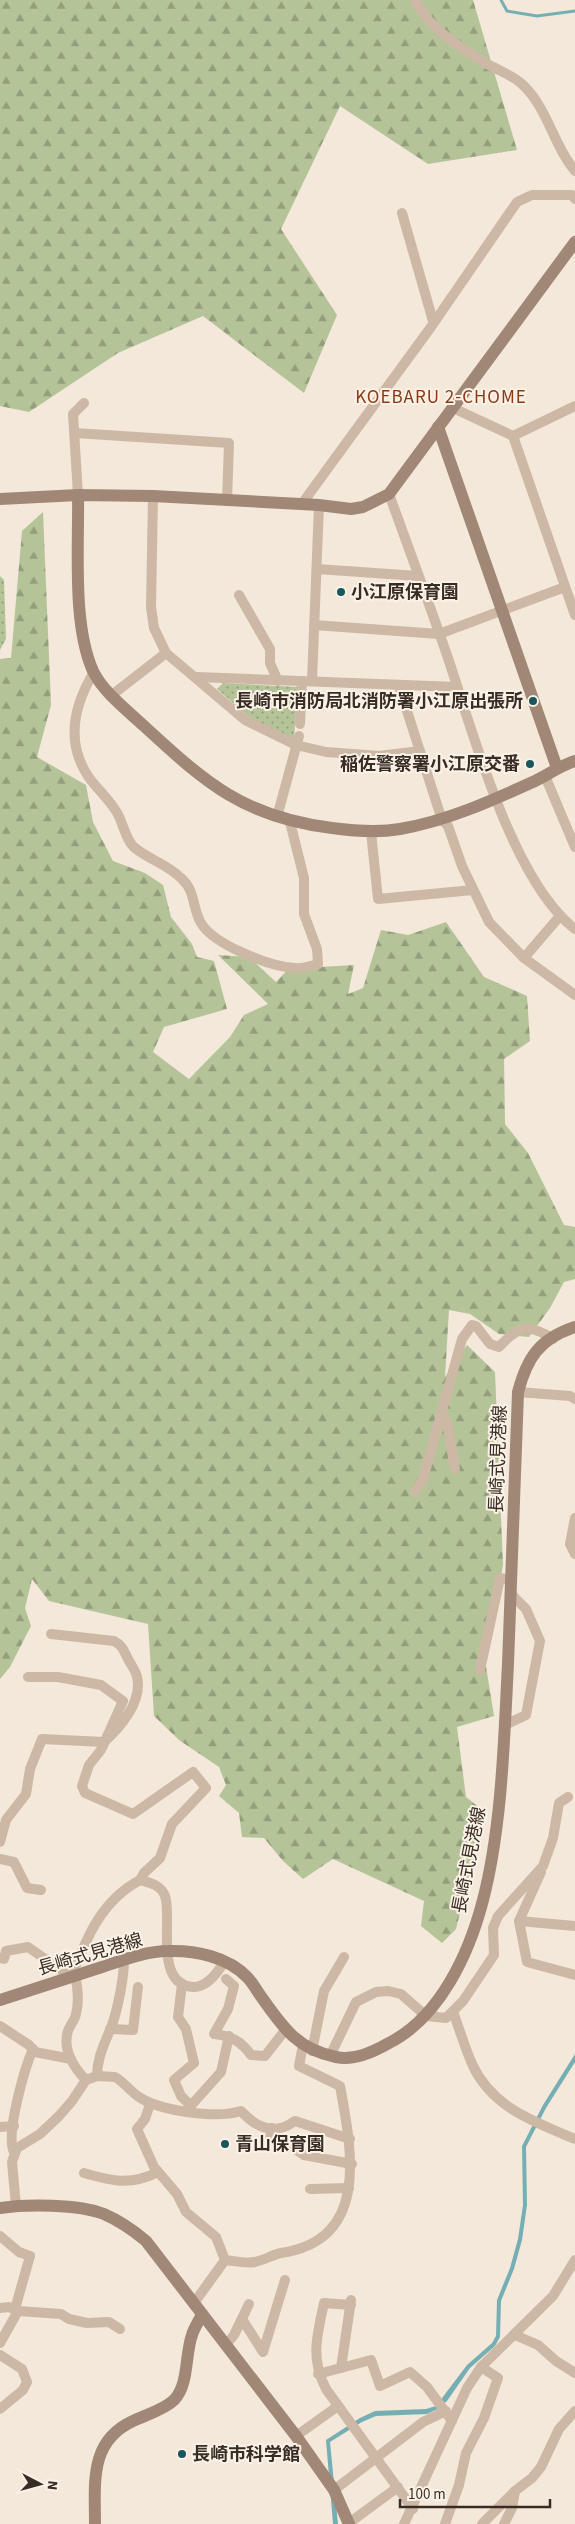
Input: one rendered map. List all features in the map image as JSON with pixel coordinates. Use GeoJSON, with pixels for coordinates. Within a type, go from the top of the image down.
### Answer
{"type":"FeatureCollection","features":[{"type":"Feature","properties":{"kind":"street"},"geometry":{"type":"LineString","coordinates":[[415,0],[422,14],[445,35],[524,86],[547,119],[559,147],[575,172]]}},
{"type":"Feature","properties":{"kind":"street"},"geometry":{"type":"LineString","coordinates":[[301,505],[517,202],[532,195],[572,195],[575,199]]}},
{"type":"Feature","properties":{"kind":"street"},"geometry":{"type":"LineString","coordinates":[[402,213],[433,321]]}},
{"type":"Feature","properties":{"kind":"street"},"geometry":{"type":"LineString","coordinates":[[0,499],[78,495],[153,496],[319,505],[351,510],[363,507],[389,494],[575,242]]}},
{"type":"Feature","properties":{"kind":"street"},"geometry":{"type":"LineString","coordinates":[[84,403],[73,414],[78,495],[80,631],[94,672],[112,696],[218,790],[262,813],[290,822],[371,832],[399,830],[442,820],[496,799],[575,761]]}},
{"type":"Feature","properties":{"kind":"street"},"geometry":{"type":"LineString","coordinates":[[512,436],[575,406]]}},
{"type":"Feature","properties":{"kind":"street"},"geometry":{"type":"LineString","coordinates":[[453,408],[512,436],[575,615]]}},
{"type":"Feature","properties":{"kind":"street"},"geometry":{"type":"LineString","coordinates":[[438,427],[557,768]]}},
{"type":"Feature","properties":{"kind":"street"},"geometry":{"type":"LineString","coordinates":[[75,433],[229,443],[227,500]]}},
{"type":"Feature","properties":{"kind":"street"},"geometry":{"type":"LineString","coordinates":[[389,494],[496,799],[534,883],[560,917],[575,929]]}},
{"type":"Feature","properties":{"kind":"street"},"geometry":{"type":"LineString","coordinates":[[153,496],[151,607],[154,628],[166,653],[197,677],[245,720],[326,752],[378,756],[420,751]]}},
{"type":"Feature","properties":{"kind":"street"},"geometry":{"type":"LineString","coordinates":[[300,724],[314,625],[319,505]]}},
{"type":"Feature","properties":{"kind":"street"},"geometry":{"type":"LineString","coordinates":[[317,569],[418,576]]}},
{"type":"Feature","properties":{"kind":"street"},"geometry":{"type":"LineString","coordinates":[[314,625],[439,634],[565,587]]}},
{"type":"Feature","properties":{"kind":"street"},"geometry":{"type":"LineString","coordinates":[[238,595],[270,648],[270,663],[278,681]]}},
{"type":"Feature","properties":{"kind":"street"},"geometry":{"type":"LineString","coordinates":[[112,696],[166,653]]}},
{"type":"Feature","properties":{"kind":"street"},"geometry":{"type":"LineString","coordinates":[[94,672],[77,706],[74,724],[77,751],[81,764],[89,778],[108,799],[120,817],[133,847],[174,870],[185,881],[190,887],[202,924],[221,940],[252,958],[293,968],[303,968],[318,964],[317,949],[304,914],[304,878],[290,822]]}},
{"type":"Feature","properties":{"kind":"street"},"geometry":{"type":"LineString","coordinates":[[197,677],[458,687]]}},
{"type":"Feature","properties":{"kind":"street"},"geometry":{"type":"LineString","coordinates":[[399,686],[442,820],[448,826],[473,890],[489,922],[524,958],[575,994]]}},
{"type":"Feature","properties":{"kind":"street"},"geometry":{"type":"LineString","coordinates":[[277,817],[298,741]]}},
{"type":"Feature","properties":{"kind":"street"},"geometry":{"type":"LineString","coordinates":[[545,776],[575,846]]}},
{"type":"Feature","properties":{"kind":"street"},"geometry":{"type":"LineString","coordinates":[[371,832],[378,899],[473,890]]}},
{"type":"Feature","properties":{"kind":"street"},"geometry":{"type":"LineString","coordinates":[[524,958],[560,917]]}},
{"type":"Feature","properties":{"kind":"street"},"geometry":{"type":"LineString","coordinates":[[415,1492],[423,1479],[462,1339],[472,1326],[476,1326],[490,1344],[498,1346],[512,1333],[527,1328],[539,1329],[554,1339]]}},
{"type":"Feature","properties":{"kind":"street","name":"長崎式見港線"},"geometry":{"type":"LineString","coordinates":[[0,2000],[124,1960],[166,1951],[202,1953],[224,1962],[246,1975],[286,2029],[308,2048],[330,2056],[339,2058],[368,2055],[397,2039],[426,2016],[442,1993],[468,1946],[483,1900],[494,1840],[505,1725],[518,1392],[524,1368],[537,1348],[575,1327]]}},
{"type":"Feature","properties":{"kind":"street"},"geometry":{"type":"LineString","coordinates":[[518,1392],[570,1396],[575,1399]]}},
{"type":"Feature","properties":{"kind":"street"},"geometry":{"type":"LineString","coordinates":[[442,1411],[448,1427],[455,1468]]}},
{"type":"Feature","properties":{"kind":"street"},"geometry":{"type":"LineString","coordinates":[[575,1518],[570,1544],[575,1554]]}},
{"type":"Feature","properties":{"kind":"street"},"geometry":{"type":"LineString","coordinates":[[480,1670],[500,1578],[511,1580]]}},
{"type":"Feature","properties":{"kind":"street"},"geometry":{"type":"LineString","coordinates":[[505,1725],[526,1715],[540,1641],[526,1608],[510,1593]]}},
{"type":"Feature","properties":{"kind":"street"},"geometry":{"type":"LineString","coordinates":[[0,1842],[6,1820],[26,1794],[30,1769],[42,1739],[104,1742],[118,1729],[130,1709],[138,1690],[137,1677],[120,1644],[114,1641],[51,1634]]}},
{"type":"Feature","properties":{"kind":"street"},"geometry":{"type":"LineString","coordinates":[[28,1677],[58,1677],[101,1685],[123,1701],[101,1750],[89,1766],[82,1786],[85,1793],[133,1814],[193,1772],[206,1788],[172,1824],[160,1858],[140,1880],[113,1898],[84,1945],[73,1976],[78,2005],[67,2040],[71,2059],[86,2080]]}},
{"type":"Feature","properties":{"kind":"street"},"geometry":{"type":"LineString","coordinates":[[568,1797],[559,1802],[552,1838],[538,1883],[519,1921],[528,1962],[575,1975]]}},
{"type":"Feature","properties":{"kind":"street"},"geometry":{"type":"LineString","coordinates":[[0,1859],[14,1862],[27,1888],[41,1890]]}},
{"type":"Feature","properties":{"kind":"street"},"geometry":{"type":"LineString","coordinates":[[330,2056],[356,2002],[364,1996],[388,1991],[401,1994],[426,2016],[446,2018],[453,2012],[463,2001],[494,1955],[492,1928],[498,1916],[543,1866]]}},
{"type":"Feature","properties":{"kind":"street"},"geometry":{"type":"LineString","coordinates":[[140,1880],[159,1886],[165,1896],[166,1951],[174,1974],[182,1984],[195,1987],[203,1985],[216,1975],[224,1962]]}},
{"type":"Feature","properties":{"kind":"street"},"geometry":{"type":"LineString","coordinates":[[519,1921],[575,1926]]}},
{"type":"Feature","properties":{"kind":"street"},"geometry":{"type":"LineString","coordinates":[[0,1958],[4,1959],[6,1951],[28,1947],[73,1976]]}},
{"type":"Feature","properties":{"kind":"street"},"geometry":{"type":"LineString","coordinates":[[225,2260],[253,2262],[277,2254],[298,2251],[320,2240],[333,2228],[344,2206],[349,2188],[352,2164],[350,2138],[340,2086],[299,2066],[308,2048],[324,1991],[344,1957]]}},
{"type":"Feature","properties":{"kind":"street"},"geometry":{"type":"LineString","coordinates":[[97,2076],[99,2056],[110,2029],[124,1971],[124,1960]]}},
{"type":"Feature","properties":{"kind":"street"},"geometry":{"type":"LineString","coordinates":[[226,1979],[234,1986],[228,2009],[214,2033],[229,2036],[243,2044],[251,2055],[265,2056],[286,2029]]}},
{"type":"Feature","properties":{"kind":"street"},"geometry":{"type":"LineString","coordinates":[[182,1984],[178,2017],[186,2029],[194,2063],[174,2080],[188,2109]]}},
{"type":"Feature","properties":{"kind":"street"},"geometry":{"type":"LineString","coordinates":[[110,2029],[133,2030],[138,1987]]}},
{"type":"Feature","properties":{"kind":"street"},"geometry":{"type":"LineString","coordinates":[[453,2012],[473,2067],[487,2088],[507,2108],[575,2139]]}},
{"type":"Feature","properties":{"kind":"street"},"geometry":{"type":"LineString","coordinates":[[0,2026],[35,2052],[71,2059]]}},
{"type":"Feature","properties":{"kind":"street"},"geometry":{"type":"LineString","coordinates":[[188,2109],[221,2072],[229,2036]]}},
{"type":"Feature","properties":{"kind":"street"},"geometry":{"type":"LineString","coordinates":[[16,2206],[12,2180],[14,2126],[20,2089],[33,2049]]}},
{"type":"Feature","properties":{"kind":"street"},"geometry":{"type":"LineString","coordinates":[[14,2152],[21,2144],[34,2138],[58,2116],[72,2101],[86,2080],[97,2076],[116,2077],[133,2093],[150,2104],[229,2115],[241,2111],[253,2123],[272,2128],[286,2127],[295,2121],[350,2138]]}},
{"type":"Feature","properties":{"kind":"street"},"geometry":{"type":"LineString","coordinates":[[150,2104],[145,2119],[137,2129],[158,2172],[177,2194],[186,2212],[216,2237],[225,2260]]}},
{"type":"Feature","properties":{"kind":"street"},"geometry":{"type":"LineString","coordinates":[[0,2127],[14,2126]]}},
{"type":"Feature","properties":{"kind":"street"},"geometry":{"type":"LineString","coordinates":[[272,2128],[270,2139],[285,2142],[304,2155],[352,2164]]}},
{"type":"Feature","properties":{"kind":"street"},"geometry":{"type":"LineString","coordinates":[[84,2173],[114,2182],[144,2179],[158,2172]]}},
{"type":"Feature","properties":{"kind":"street"},"geometry":{"type":"LineString","coordinates":[[310,2188],[349,2188]]}},
{"type":"Feature","properties":{"kind":"street"},"geometry":{"type":"LineString","coordinates":[[0,2208],[16,2206],[77,2209],[102,2214],[129,2227],[146,2241],[296,2436],[334,2490],[349,2524],[398,2487]]}},
{"type":"Feature","properties":{"kind":"street"},"geometry":{"type":"LineString","coordinates":[[0,2236],[19,2252],[30,2256],[16,2310],[0,2343]]}},
{"type":"Feature","properties":{"kind":"street"},"geometry":{"type":"LineString","coordinates":[[194,2303],[225,2260]]}},
{"type":"Feature","properties":{"kind":"street"},"geometry":{"type":"LineString","coordinates":[[404,2524],[413,2509],[467,2388],[481,2367],[553,2296],[575,2260]]}},
{"type":"Feature","properties":{"kind":"street"},"geometry":{"type":"LineString","coordinates":[[242,2319],[263,2352],[285,2280]]}},
{"type":"Feature","properties":{"kind":"street"},"geometry":{"type":"LineString","coordinates":[[341,2368],[351,2302],[324,2303],[315,2345],[318,2374],[338,2406],[413,2509]]}},
{"type":"Feature","properties":{"kind":"street"},"geometry":{"type":"LineString","coordinates":[[226,2345],[234,2335],[249,2304]]}},
{"type":"Feature","properties":{"kind":"street"},"geometry":{"type":"LineString","coordinates":[[0,2308],[61,2314],[69,2319],[87,2323],[109,2322],[120,2329]]}},
{"type":"Feature","properties":{"kind":"street"},"geometry":{"type":"LineString","coordinates":[[96,2524],[95,2487],[98,2456],[110,2437],[120,2427],[175,2400],[182,2385],[192,2335],[202,2314]]}},
{"type":"Feature","properties":{"kind":"street"},"geometry":{"type":"LineString","coordinates":[[515,2335],[538,2345],[556,2361],[575,2373]]}},
{"type":"Feature","properties":{"kind":"street"},"geometry":{"type":"LineString","coordinates":[[0,2355],[22,2369],[27,2382],[23,2390],[0,2409]]}},
{"type":"Feature","properties":{"kind":"street"},"geometry":{"type":"LineString","coordinates":[[318,2374],[371,2360],[380,2386],[410,2372],[427,2387],[452,2421]]}},
{"type":"Feature","properties":{"kind":"street"},"geometry":{"type":"LineString","coordinates":[[445,2524],[459,2485],[466,2453],[484,2418],[498,2378],[481,2367]]}},
{"type":"Feature","properties":{"kind":"street"},"geometry":{"type":"LineString","coordinates":[[296,2436],[338,2406]]}},
{"type":"Feature","properties":{"kind":"street"},"geometry":{"type":"LineString","coordinates":[[334,2490],[423,2422],[446,2411]]}},
{"type":"Feature","properties":{"kind":"street"},"geometry":{"type":"LineString","coordinates":[[482,2524],[515,2491],[532,2478],[541,2467],[559,2428],[575,2411]]}},
{"type":"Feature","properties":{"kind":"street"},"geometry":{"type":"LineString","coordinates":[[504,2524],[512,2508],[515,2491]]}},
{"type":"Feature","properties":{"kind":"green space"},"geometry":{"type":"Polygon","coordinates":[[[0,0],[473,0],[517,150],[428,164],[340,106],[281,229],[337,315],[304,393],[203,316],[118,353],[29,412],[0,406],[0,0]]]}},
{"type":"Feature","properties":{"kind":"green space"},"geometry":{"type":"Polygon","coordinates":[[[43,512],[51,705],[37,757],[86,785],[93,822],[113,861],[145,873],[163,885],[171,917],[192,944],[197,957],[214,961],[227,1009],[164,1027],[153,1052],[189,1079],[230,1037],[244,1015],[268,1004],[218,955],[249,957],[276,982],[294,963],[303,968],[354,965],[348,994],[363,988],[381,930],[408,935],[446,922],[484,977],[527,996],[530,1041],[504,1059],[505,1124],[528,1153],[564,1225],[575,1227],[575,1279],[564,1282],[550,1308],[529,1337],[499,1334],[470,1314],[449,1310],[445,1377],[467,1345],[495,1372],[503,1565],[485,1660],[494,1716],[457,1727],[466,1797],[485,1812],[456,1929],[442,1943],[421,1926],[424,1901],[333,1859],[303,1879],[283,1861],[264,1838],[242,1837],[239,1813],[219,1796],[226,1785],[219,1767],[179,1740],[154,1716],[148,1624],[49,1601],[32,1579],[25,1608],[31,1626],[10,1667],[0,1679],[0,659],[11,658],[22,531],[43,512]]]}},
{"type":"Feature","properties":{"kind":"green space"},"geometry":{"type":"Polygon","coordinates":[[[0,576],[4,580],[6,639],[0,650],[0,576]]]}},
{"type":"Feature","properties":{"kind":"green space"},"geometry":{"type":"Polygon","coordinates":[[[223,683],[298,687],[294,738],[287,737],[249,717],[217,689],[223,683]]]}},
{"type":"Feature","properties":{"kind":"water"},"geometry":{"type":"Polygon","coordinates":[[[575,2054],[575,2062],[546,2108],[526,2147],[527,2205],[522,2240],[514,2269],[501,2301],[500,2337],[495,2346],[470,2368],[447,2401],[438,2409],[427,2414],[376,2416],[362,2422],[330,2442],[338,2524],[333,2524],[326,2440],[360,2418],[375,2411],[426,2409],[436,2406],[467,2365],[492,2343],[496,2336],[497,2300],[510,2268],[518,2239],[523,2205],[522,2146],[543,2105],[575,2054]]]}},
{"type":"Feature","properties":{"kind":"waterway"},"geometry":{"type":"LineString","coordinates":[[501,0],[507,11],[537,16],[575,11]]}},
{"type":"Feature","properties":{"kind":"place","name":"小江原保育園"},"geometry":{"type":"Point","coordinates":[341,592]}},
{"type":"Feature","properties":{"kind":"place","name":"長崎市消防局北消防署小江原出張所"},"geometry":{"type":"Point","coordinates":[533,701]}},
{"type":"Feature","properties":{"kind":"place","name":"稲佐警察署小江原交番"},"geometry":{"type":"Point","coordinates":[530,764]}},
{"type":"Feature","properties":{"kind":"place","name":"青山保育園"},"geometry":{"type":"Point","coordinates":[225,2144]}},
{"type":"Feature","properties":{"kind":"place","name":"長崎市科学館"},"geometry":{"type":"Point","coordinates":[182,2454]}},
{"type":"Feature","properties":{"kind":"district","name":"KOEBARU 2-CHOME"},"geometry":{"type":"Point","coordinates":[441,396]}}]}
